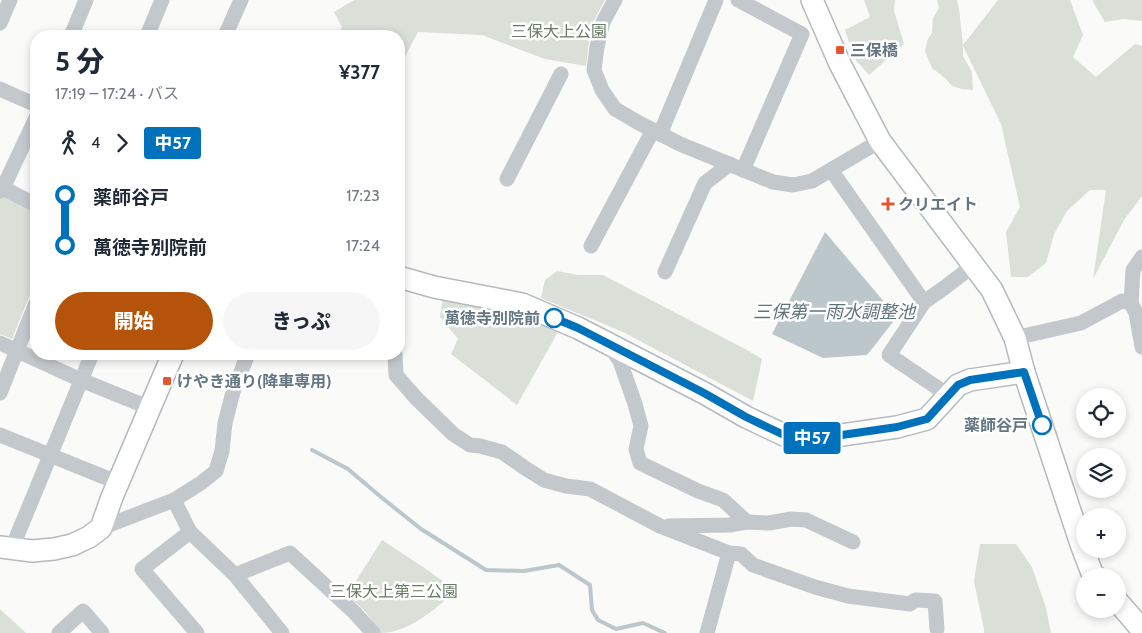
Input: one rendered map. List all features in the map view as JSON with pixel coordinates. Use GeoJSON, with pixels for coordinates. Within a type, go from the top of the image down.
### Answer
{"type":"FeatureCollection","features":[{"type":"Feature","properties":{"kind":"street"},"geometry":{"type":"LineString","coordinates":[[0,23],[10,0]]}},
{"type":"Feature","properties":{"kind":"street"},"geometry":{"type":"LineString","coordinates":[[74,30],[86,0]]}},
{"type":"Feature","properties":{"kind":"street"},"geometry":{"type":"LineString","coordinates":[[150,30],[162,0]]}},
{"type":"Feature","properties":{"kind":"street"},"geometry":{"type":"LineString","coordinates":[[228,30],[241,0]]}},
{"type":"Feature","properties":{"kind":"street"},"geometry":{"type":"LineString","coordinates":[[615,0],[603,22],[594,70],[602,90],[616,109],[656,132],[680,144],[773,182],[793,185],[812,181],[880,141]]}},
{"type":"Feature","properties":{"kind":"street"},"geometry":{"type":"LineString","coordinates":[[591,246],[656,132],[716,0]]}},
{"type":"Feature","properties":{"kind":"street"},"geometry":{"type":"LineString","coordinates":[[665,272],[705,183],[736,167],[802,34],[738,0]]}},
{"type":"Feature","properties":{"kind":"street"},"geometry":{"type":"LineString","coordinates":[[812,0],[840,64],[880,141],[992,290],[1015,338],[1024,372],[1090,568]]}},
{"type":"Feature","properties":{"kind":"street"},"geometry":{"type":"LineString","coordinates":[[508,179],[562,74]]}},
{"type":"Feature","properties":{"kind":"street"},"geometry":{"type":"LineString","coordinates":[[0,88],[30,102]]}},
{"type":"Feature","properties":{"kind":"street"},"geometry":{"type":"LineString","coordinates":[[30,130],[1,190],[30,202]]}},
{"type":"Feature","properties":{"kind":"street"},"geometry":{"type":"LineString","coordinates":[[831,170],[924,302]]}},
{"type":"Feature","properties":{"kind":"street"},"geometry":{"type":"LineString","coordinates":[[1142,257],[1133,270],[1131,303],[1136,313],[1142,347]]}},
{"type":"Feature","properties":{"kind":"street"},"geometry":{"type":"LineString","coordinates":[[948,395],[889,356],[924,302],[974,265]]}},
{"type":"Feature","properties":{"kind":"street"},"geometry":{"type":"LineString","coordinates":[[405,279],[434,287],[522,304],[578,328],[784,435],[805,438],[835,436],[897,427],[927,419],[958,385],[970,380],[1024,372]]}},
{"type":"Feature","properties":{"kind":"street"},"geometry":{"type":"LineString","coordinates":[[1015,338],[1081,323],[1122,301],[1131,303]]}},
{"type":"Feature","properties":{"kind":"street"},"geometry":{"type":"LineString","coordinates":[[0,393],[30,318]]}},
{"type":"Feature","properties":{"kind":"street"},"geometry":{"type":"LineString","coordinates":[[0,343],[30,356]]}},
{"type":"Feature","properties":{"kind":"street"},"geometry":{"type":"LineString","coordinates":[[610,345],[620,361],[641,426],[636,449],[640,463],[698,491],[724,500],[747,522]]}},
{"type":"Feature","properties":{"kind":"street"},"geometry":{"type":"LineString","coordinates":[[39,360],[150,408]]}},
{"type":"Feature","properties":{"kind":"street"},"geometry":{"type":"LineString","coordinates":[[90,360],[51,455],[6,548],[32,551],[72,545],[89,537],[101,528],[174,500],[201,483],[216,471],[222,451],[225,423],[233,392],[246,360]]}},
{"type":"Feature","properties":{"kind":"street"},"geometry":{"type":"LineString","coordinates":[[101,528],[170,360]]}},
{"type":"Feature","properties":{"kind":"street"},"geometry":{"type":"LineString","coordinates":[[395,360],[396,376],[453,434],[470,444],[502,452],[544,480],[566,486],[590,489],[660,526],[729,553],[741,554],[753,565],[816,587],[848,596],[910,604],[915,600],[935,600],[937,629]]}},
{"type":"Feature","properties":{"kind":"street"},"geometry":{"type":"LineString","coordinates":[[0,435],[119,483]]}},
{"type":"Feature","properties":{"kind":"street"},"geometry":{"type":"LineString","coordinates":[[174,500],[190,532],[235,575],[282,633]]}},
{"type":"Feature","properties":{"kind":"street"},"geometry":{"type":"LineString","coordinates":[[660,526],[729,525],[747,522],[769,523],[791,519],[806,520],[853,542]]}},
{"type":"Feature","properties":{"kind":"street"},"geometry":{"type":"LineString","coordinates":[[190,532],[142,569],[197,633]]}},
{"type":"Feature","properties":{"kind":"street"},"geometry":{"type":"LineString","coordinates":[[235,575],[290,553],[355,613],[373,633]]}},
{"type":"Feature","properties":{"kind":"street"},"geometry":{"type":"LineString","coordinates":[[707,633],[729,553]]}},
{"type":"Feature","properties":{"kind":"street"},"geometry":{"type":"LineString","coordinates":[[59,633],[83,611],[102,633]]}},
{"type":"Feature","properties":{"kind":"street"},"geometry":{"type":"LineString","coordinates":[[1126,611],[1142,630]]}},
{"type":"Feature","properties":{"kind":"green space","name":"三保大上公園"},"geometry":{"type":"Polygon","coordinates":[[[354,0],[605,0],[591,26],[586,66],[545,59],[482,35],[418,32],[405,57],[405,30],[341,30],[342,27],[334,12],[354,0]]]}},
{"type":"Feature","properties":{"kind":"green space"},"geometry":{"type":"Polygon","coordinates":[[[864,0],[895,0],[894,11],[904,44],[869,75],[854,58],[845,30],[870,17],[864,0]]]}},
{"type":"Feature","properties":{"kind":"green space"},"geometry":{"type":"Polygon","coordinates":[[[937,0],[957,0],[963,45],[998,0],[1070,0],[1083,35],[1073,57],[1096,77],[1135,44],[1142,46],[1142,196],[1124,220],[1093,279],[1106,190],[1090,190],[1067,211],[1054,234],[1046,263],[1028,277],[1011,277],[1006,232],[1020,207],[1001,124],[963,46],[963,56],[972,72],[973,90],[952,86],[932,68],[925,51],[928,39],[932,33],[933,18],[939,8],[937,0]]]}},
{"type":"Feature","properties":{"kind":"green space"},"geometry":{"type":"Polygon","coordinates":[[[1092,0],[1142,0],[1142,21],[1123,19],[1105,22],[1092,0]]]}},
{"type":"Feature","properties":{"kind":"green space"},"geometry":{"type":"Polygon","coordinates":[[[3,195],[30,207],[30,295],[12,339],[0,334],[0,198],[3,195]]]}},
{"type":"Feature","properties":{"kind":"green space"},"geometry":{"type":"Polygon","coordinates":[[[557,271],[578,275],[603,275],[762,359],[753,401],[623,332],[541,298],[545,280],[557,271]]]}},
{"type":"Feature","properties":{"kind":"green space"},"geometry":{"type":"Polygon","coordinates":[[[443,298],[528,313],[558,332],[517,405],[451,354],[458,339],[440,317],[443,298]]]}},
{"type":"Feature","properties":{"kind":"green space","name":"三保大上第三公園"},"geometry":{"type":"Polygon","coordinates":[[[382,540],[456,591],[421,619],[401,629],[380,633],[366,612],[347,595],[382,540]]]}},
{"type":"Feature","properties":{"kind":"green space"},"geometry":{"type":"Polygon","coordinates":[[[980,544],[1016,544],[1032,567],[1046,608],[1051,633],[984,633],[974,581],[980,544]]]}},
{"type":"Feature","properties":{"kind":"green space"},"geometry":{"type":"Polygon","coordinates":[[[0,609],[26,633],[0,633],[0,609]]]}},
{"type":"Feature","properties":{"kind":"water","name":"三保第一雨水調整池"},"geometry":{"type":"Polygon","coordinates":[[[825,232],[897,317],[867,355],[823,358],[772,334],[825,232]]]}},
{"type":"Feature","properties":{"kind":"waterway"},"geometry":{"type":"LineString","coordinates":[[312,450],[348,469],[421,529],[486,570],[524,571],[559,565],[590,585],[592,610],[598,620],[616,629],[643,623],[665,633]]}},
{"type":"Feature","properties":{"kind":"bus line","name":"中57"},"geometry":{"type":"LineString","coordinates":[[554,318],[578,328],[704,393],[746,417],[784,435],[805,438],[823,437],[897,427],[927,419],[958,385],[970,380],[1024,372],[1042,425]]}},
{"type":"Feature","properties":{"kind":"place","name":"三保橋"},"geometry":{"type":"Point","coordinates":[840,50]}},
{"type":"Feature","properties":{"kind":"place","name":"クリエイト"},"geometry":{"type":"Point","coordinates":[888,204]}},
{"type":"Feature","properties":{"kind":"place","name":"萬徳寺別院前"},"geometry":{"type":"Point","coordinates":[554,318]}},
{"type":"Feature","properties":{"kind":"place","name":"けやき通り(降車専用)"},"geometry":{"type":"Point","coordinates":[167,381]}},
{"type":"Feature","properties":{"kind":"place","name":"薬師谷戸"},"geometry":{"type":"Point","coordinates":[1042,425]}}]}
